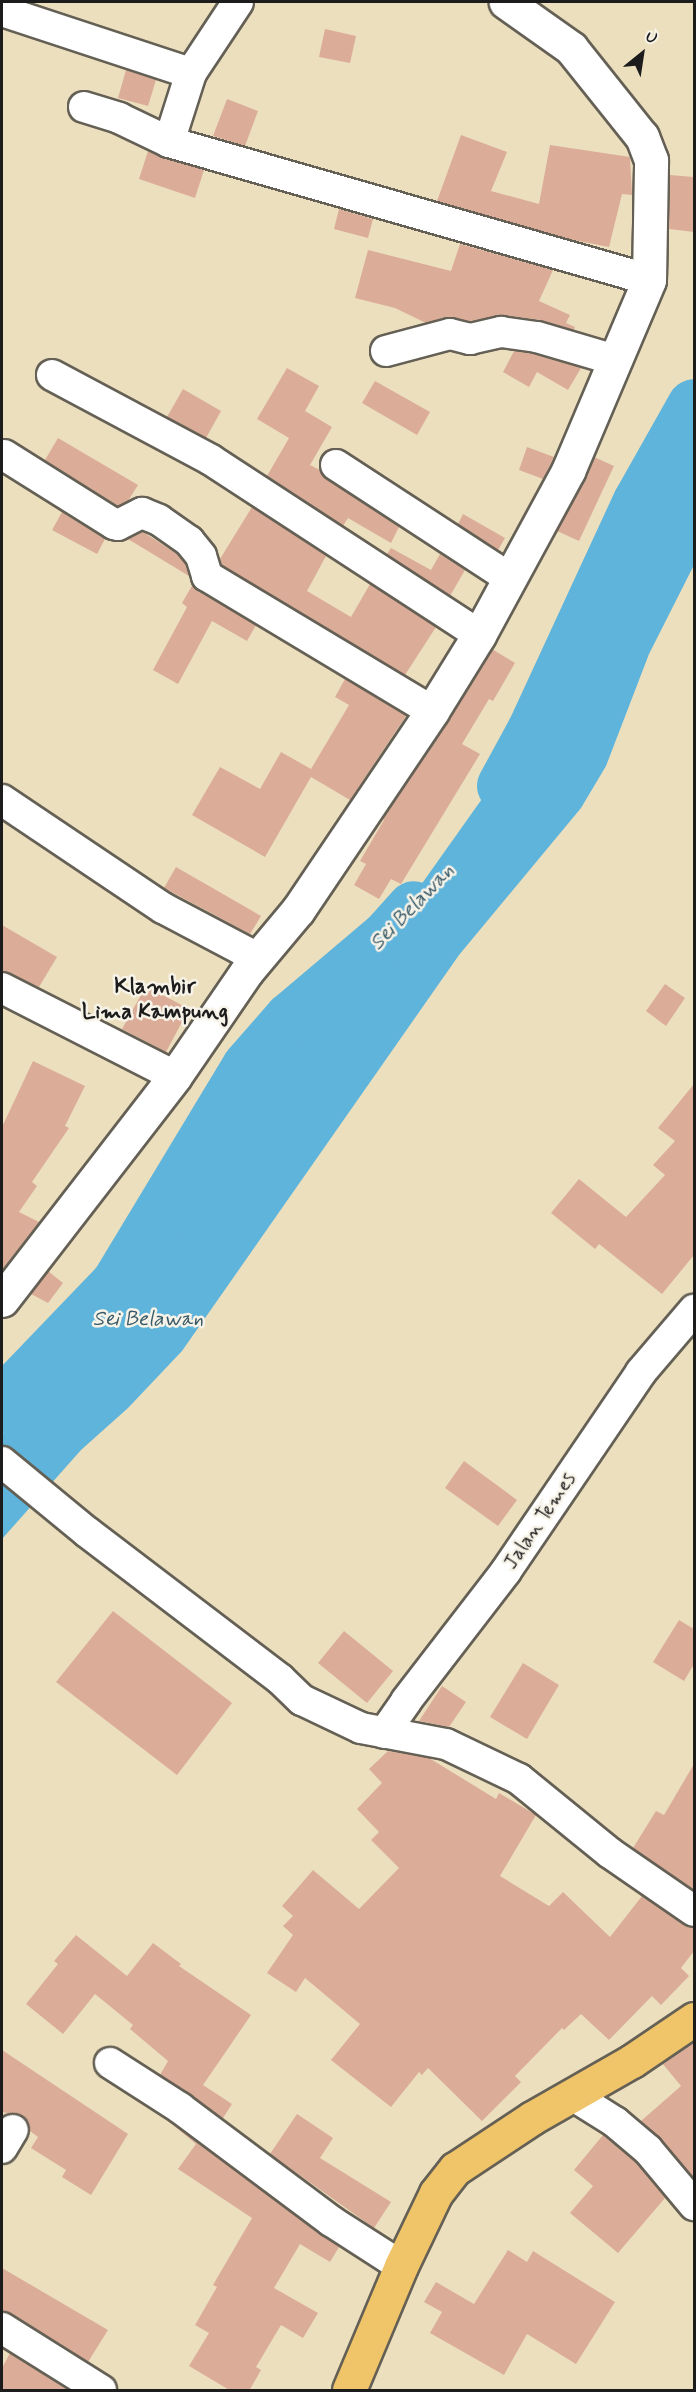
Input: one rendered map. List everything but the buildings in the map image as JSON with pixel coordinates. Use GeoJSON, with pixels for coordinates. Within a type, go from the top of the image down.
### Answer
{"type":"FeatureCollection","features":[{"type":"Feature","properties":{"kind":"main road"},"geometry":{"type":"LineString","coordinates":[[349,2391],[401,2266],[436,2193],[455,2169],[572,2095],[632,2061],[694,2019]]}},
{"type":"Feature","properties":{"kind":"street"},"geometry":{"type":"LineString","coordinates":[[169,142],[191,73],[238,2]]}},
{"type":"Feature","properties":{"kind":"street"},"geometry":{"type":"LineString","coordinates":[[5,1291],[176,1076],[258,958],[298,910],[432,711],[511,579],[568,471],[649,280],[651,160],[642,137],[571,48],[506,2]]}},
{"type":"Feature","properties":{"kind":"street"},"geometry":{"type":"LineString","coordinates":[[2,11],[191,73]]}},
{"type":"Feature","properties":{"kind":"street"},"geometry":{"type":"LineString","coordinates":[[84,107],[119,118],[169,142],[649,280]]}},
{"type":"Feature","properties":{"kind":"street"},"geometry":{"type":"LineString","coordinates":[[386,351],[450,334],[470,339],[501,332],[537,337],[615,360]]}},
{"type":"Feature","properties":{"kind":"street"},"geometry":{"type":"LineString","coordinates":[[52,375],[211,460],[479,635]]}},
{"type":"Feature","properties":{"kind":"street"},"geometry":{"type":"LineString","coordinates":[[4,455],[114,524],[118,525],[142,513],[159,520],[189,541],[201,556],[207,576],[432,711]]}},
{"type":"Feature","properties":{"kind":"street"},"geometry":{"type":"LineString","coordinates":[[336,465],[511,579]]}},
{"type":"Feature","properties":{"kind":"street"},"geometry":{"type":"LineString","coordinates":[[2,800],[163,908],[258,958]]}},
{"type":"Feature","properties":{"kind":"street"},"geometry":{"type":"LineString","coordinates":[[2,988],[176,1076]]}},
{"type":"Feature","properties":{"kind":"street","name":"Jalan Temes"},"geometry":{"type":"LineString","coordinates":[[384,1733],[506,1571],[641,1372],[694,1310]]}},
{"type":"Feature","properties":{"kind":"street"},"geometry":{"type":"LineString","coordinates":[[2,1462],[87,1532],[280,1679],[302,1700],[342,1720],[384,1733],[446,1744],[519,1779],[610,1853],[694,1911]]}},
{"type":"Feature","properties":{"kind":"street"},"geometry":{"type":"LineString","coordinates":[[110,2063],[188,2114],[331,2221],[401,2266]]}},
{"type":"Feature","properties":{"kind":"street"},"geometry":{"type":"LineString","coordinates":[[572,2095],[615,2122],[648,2150],[694,2205]]}},
{"type":"Feature","properties":{"kind":"street"},"geometry":{"type":"LineString","coordinates":[[2,2328],[101,2391]]}},
{"type":"Feature","properties":{"kind":"water","name":"Sei Belawan"},"geometry":{"type":"Polygon","coordinates":[[[694,436],[694,565],[649,654],[606,766],[581,808],[459,955],[182,1351],[128,1408],[81,1450],[2,1539],[2,1434],[54,1372],[309,1023],[411,899],[572,672],[668,501],[694,436]]]}},
{"type":"Feature","properties":{"kind":"waterway","name":"Sei Belawan"},"geometry":{"type":"LineString","coordinates":[[504,786],[534,731],[640,502],[694,406]]}},
{"type":"Feature","properties":{"kind":"waterway","name":"Sei Belawan"},"geometry":{"type":"LineString","coordinates":[[2,1405],[118,1284],[249,1067],[291,1019],[387,938],[414,908]]}},
{"type":"Feature","properties":{"kind":"district","name":"Klambir Lima Kampung"},"geometry":{"type":"Point","coordinates":[155,1000]}}]}
